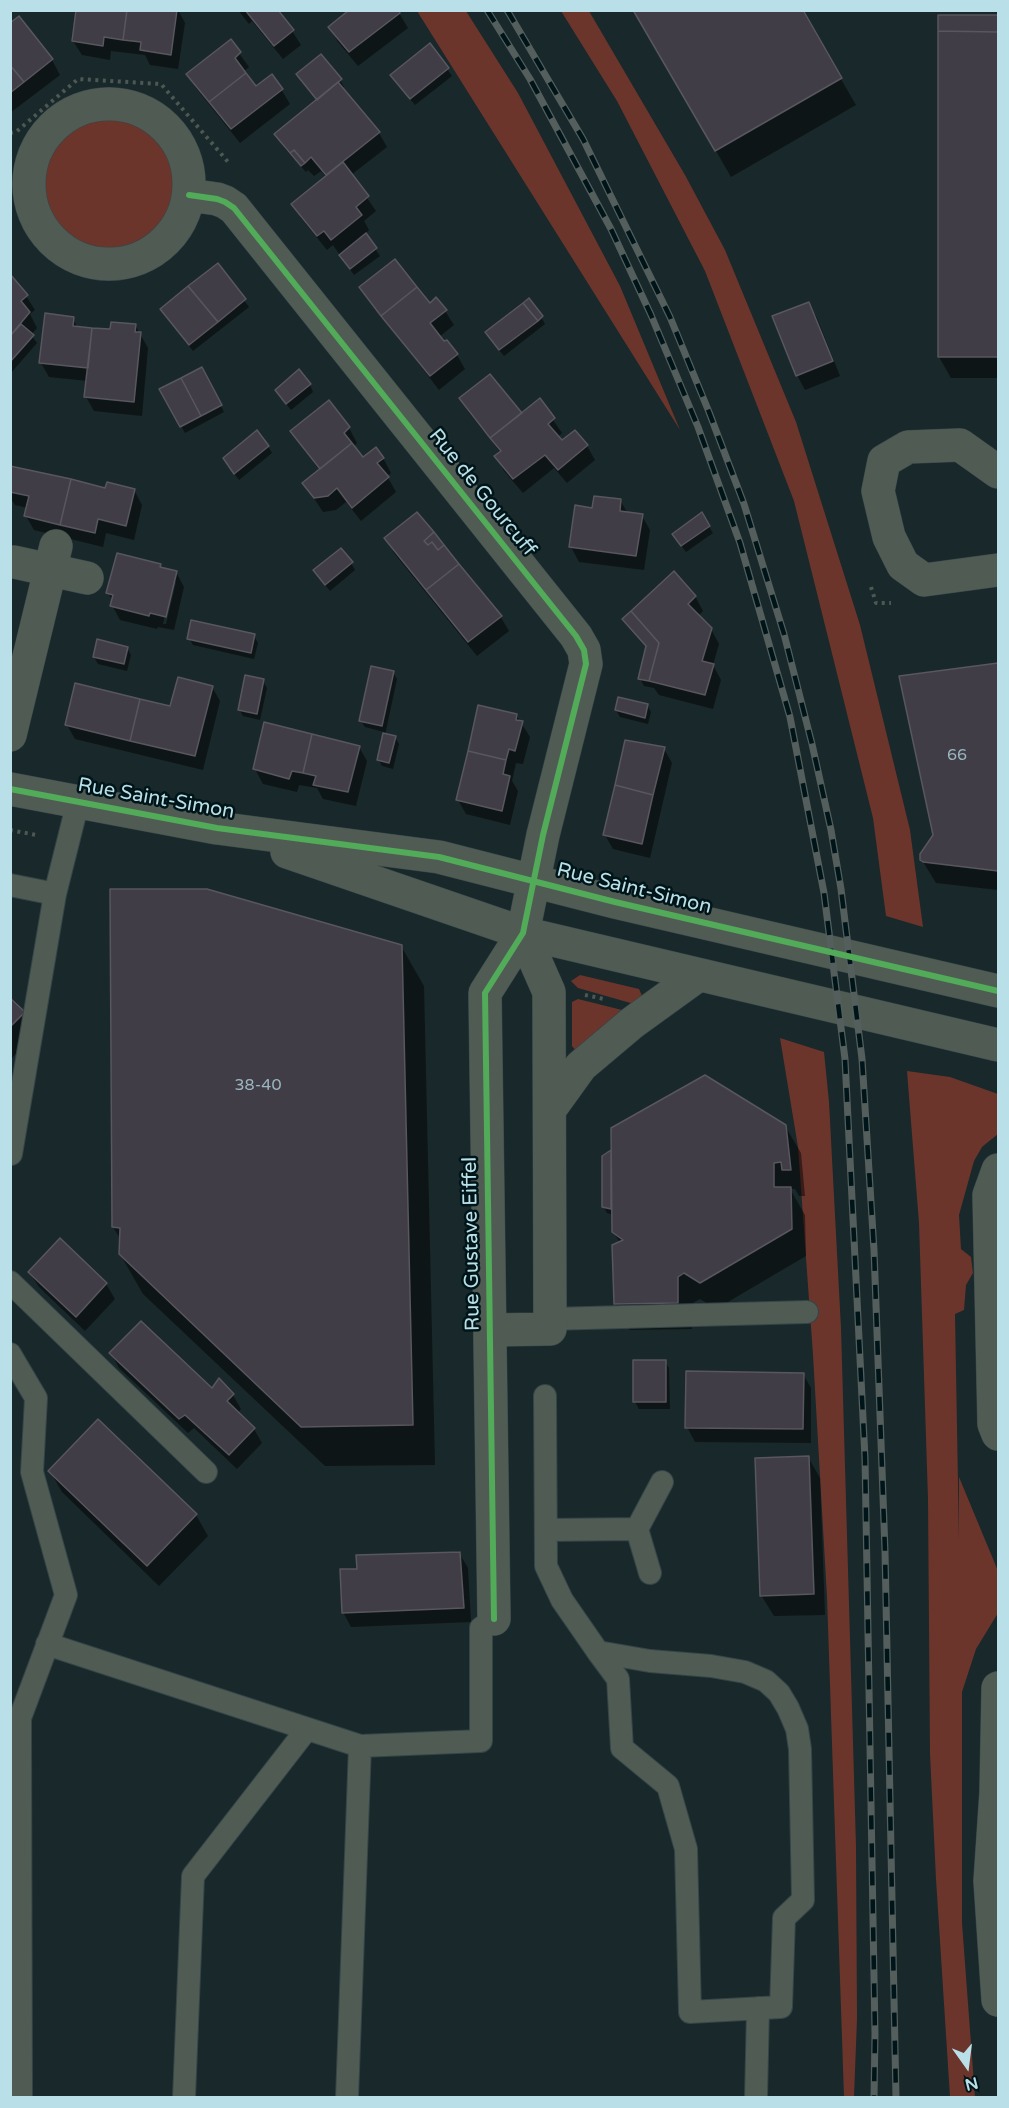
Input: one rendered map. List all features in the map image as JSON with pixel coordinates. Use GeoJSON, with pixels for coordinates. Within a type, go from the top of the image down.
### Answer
{"type":"FeatureCollection","features":[{"type":"Feature","properties":{"kind":"street"},"geometry":{"type":"LineString","coordinates":[[111,104],[138,108],[161,122],[179,143],[189,168],[189,195],[180,222],[164,244],[140,259],[113,265],[86,262],[60,249],[42,229],[30,203],[20,172],[42,140],[60,120],[85,108],[111,104]]}},
{"type":"Feature","properties":{"kind":"street","name":"Rue de Gourcuff"},"geometry":{"type":"LineString","coordinates":[[189,195],[217,199],[234,208],[584,650],[586,664],[543,835],[534,881]]}},
{"type":"Feature","properties":{"kind":"street"},"geometry":{"type":"LineString","coordinates":[[999,472],[960,445],[908,447],[884,462],[878,491],[888,537],[903,565],[924,580],[999,570]]}},
{"type":"Feature","properties":{"kind":"street"},"geometry":{"type":"LineString","coordinates":[[10,735],[53,558]]}},
{"type":"Feature","properties":{"kind":"street"},"geometry":{"type":"LineString","coordinates":[[14,562],[53,558],[87,578]]}},
{"type":"Feature","properties":{"kind":"street","name":"Rue Saint-Simon"},"geometry":{"type":"LineString","coordinates":[[10,789],[218,828],[439,857],[615,902],[999,991]]}},
{"type":"Feature","properties":{"kind":"street","name":"Rue Saint-Simon"},"geometry":{"type":"LineString","coordinates":[[218,828],[523,933],[999,1046]]}},
{"type":"Feature","properties":{"kind":"street","name":"Rue Gustave Eiffel"},"geometry":{"type":"LineString","coordinates":[[494,1619],[485,993],[523,933],[534,881]]}},
{"type":"Feature","properties":{"kind":"street"},"geometry":{"type":"LineString","coordinates":[[523,933],[549,992],[550,1319]]}},
{"type":"Feature","properties":{"kind":"street"},"geometry":{"type":"LineString","coordinates":[[550,1109],[581,1066],[632,1023],[697,976]]}},
{"type":"Feature","properties":{"kind":"street"},"geometry":{"type":"LineString","coordinates":[[999,1170],[989,1195],[994,1424],[999,1434]]}},
{"type":"Feature","properties":{"kind":"street","name":"Rue Gustave Eiffel"},"geometry":{"type":"LineString","coordinates":[[490,1330],[550,1329],[550,1319]]}},
{"type":"Feature","properties":{"kind":"street"},"geometry":{"type":"LineString","coordinates":[[999,1688],[996,1851],[990,1881],[999,2000]]}},
{"type":"Feature","properties":{"kind":"lane"},"geometry":{"type":"LineString","coordinates":[[11,1154],[55,894],[78,802]]}},
{"type":"Feature","properties":{"kind":"lane"},"geometry":{"type":"LineString","coordinates":[[10,885],[55,894]]}},
{"type":"Feature","properties":{"kind":"lane"},"geometry":{"type":"LineString","coordinates":[[10,1282],[206,1472]]}},
{"type":"Feature","properties":{"kind":"lane"},"geometry":{"type":"LineString","coordinates":[[550,1319],[807,1312]]}},
{"type":"Feature","properties":{"kind":"lane"},"geometry":{"type":"LineString","coordinates":[[10,1354],[36,1398],[32,1472],[66,1595],[20,1718],[21,2097]]}},
{"type":"Feature","properties":{"kind":"lane"},"geometry":{"type":"LineString","coordinates":[[545,1396],[546,1566],[562,1600],[598,1652],[618,1679],[622,1748],[668,1786],[686,1850],[690,2012],[781,2007],[784,1918],[803,1900],[800,1749],[797,1729],[779,1693],[765,1681],[744,1672],[711,1666],[650,1661],[598,1652]]}},
{"type":"Feature","properties":{"kind":"lane"},"geometry":{"type":"LineString","coordinates":[[650,1573],[637,1529],[662,1482]]}},
{"type":"Feature","properties":{"kind":"lane"},"geometry":{"type":"LineString","coordinates":[[546,1530],[637,1529]]}},
{"type":"Feature","properties":{"kind":"lane"},"geometry":{"type":"LineString","coordinates":[[47,1644],[360,1746],[481,1740],[481,1628],[494,1619]]}},
{"type":"Feature","properties":{"kind":"lane"},"geometry":{"type":"LineString","coordinates":[[184,2097],[193,1876],[307,1729]]}},
{"type":"Feature","properties":{"kind":"lane"},"geometry":{"type":"LineString","coordinates":[[347,2097],[360,1746]]}},
{"type":"Feature","properties":{"kind":"lane"},"geometry":{"type":"LineString","coordinates":[[756,2097],[758,2008]]}},
{"type":"Feature","properties":{"kind":"path"},"geometry":{"type":"LineString","coordinates":[[10,133],[16,132],[78,79],[161,84],[231,165]]}},
{"type":"Feature","properties":{"kind":"shaded area"},"geometry":{"type":"Polygon","coordinates":[[[417,11],[466,11],[518,93],[620,286],[680,430],[417,11]]]}},
{"type":"Feature","properties":{"kind":"shaded area"},"geometry":{"type":"Polygon","coordinates":[[[561,11],[589,11],[685,175],[725,250],[796,422],[860,625],[910,830],[923,927],[886,916],[873,818],[794,501],[705,271],[617,101],[561,11]]]}},
{"type":"Feature","properties":{"kind":"shaded area"},"geometry":{"type":"Polygon","coordinates":[[[109,118],[135,123],[156,138],[171,159],[176,185],[171,211],[156,232],[135,247],[109,252],[83,247],[62,232],[47,211],[42,185],[47,159],[62,138],[83,123],[109,118]]]}},
{"type":"Feature","properties":{"kind":"shaded area"},"geometry":{"type":"Polygon","coordinates":[[[580,975],[639,989],[643,998],[634,1004],[578,988],[571,981],[580,975]]]}},
{"type":"Feature","properties":{"kind":"shaded area"},"geometry":{"type":"Polygon","coordinates":[[[578,999],[622,1010],[576,1051],[572,1046],[572,1002],[578,999]]]}},
{"type":"Feature","properties":{"kind":"shaded area"},"geometry":{"type":"Polygon","coordinates":[[[780,1038],[824,1052],[829,1102],[841,1328],[856,1846],[857,2019],[854,2097],[844,2097],[827,1597],[813,1355],[798,1147],[780,1038]]]}},
{"type":"Feature","properties":{"kind":"shaded area"},"geometry":{"type":"Polygon","coordinates":[[[907,1071],[950,1077],[998,1094],[998,1134],[982,1147],[974,1161],[959,1215],[961,1249],[971,1257],[973,1273],[966,1285],[964,1310],[955,1314],[959,1541],[959,1477],[998,1571],[998,1613],[976,1649],[962,1692],[962,1923],[975,2097],[950,2097],[930,1754],[928,1499],[919,1223],[907,1071]]]}},
{"type":"Feature","properties":{"kind":"building"},"geometry":{"type":"Polygon","coordinates":[[[76,10],[127,10],[123,40],[104,37],[103,46],[72,41],[76,10]]]}},
{"type":"Feature","properties":{"kind":"building"},"geometry":{"type":"Polygon","coordinates":[[[127,10],[177,10],[171,55],[140,50],[141,42],[123,40],[127,10]]]}},
{"type":"Feature","properties":{"kind":"building"},"geometry":{"type":"Polygon","coordinates":[[[245,10],[278,10],[294,30],[274,46],[245,10]]]}},
{"type":"Feature","properties":{"kind":"building"},"geometry":{"type":"Polygon","coordinates":[[[349,10],[399,10],[400,13],[349,52],[328,27],[349,10]]]}},
{"type":"Feature","properties":{"kind":"building"},"geometry":{"type":"Polygon","coordinates":[[[633,10],[803,10],[842,78],[715,151],[633,10]]]}},
{"type":"Feature","properties":{"kind":"building"},"geometry":{"type":"Polygon","coordinates":[[[938,15],[998,15],[998,32],[938,31],[938,15]]]}},
{"type":"Feature","properties":{"kind":"building"},"geometry":{"type":"Polygon","coordinates":[[[19,16],[53,59],[24,82],[10,65],[10,23],[19,16]]]}},
{"type":"Feature","properties":{"kind":"building"},"geometry":{"type":"Polygon","coordinates":[[[938,31],[998,32],[998,357],[938,357],[938,31]]]}},
{"type":"Feature","properties":{"kind":"building"},"geometry":{"type":"Polygon","coordinates":[[[231,39],[241,52],[235,58],[246,73],[209,102],[186,74],[231,39]]]}},
{"type":"Feature","properties":{"kind":"building"},"geometry":{"type":"Polygon","coordinates":[[[430,43],[449,68],[410,99],[390,75],[430,43]]]}},
{"type":"Feature","properties":{"kind":"building"},"geometry":{"type":"Polygon","coordinates":[[[321,54],[342,79],[317,100],[296,74],[321,54]]]}},
{"type":"Feature","properties":{"kind":"building"},"geometry":{"type":"Polygon","coordinates":[[[10,65],[24,82],[10,93],[10,65]]]}},
{"type":"Feature","properties":{"kind":"building"},"geometry":{"type":"Polygon","coordinates":[[[246,73],[256,86],[272,74],[283,89],[231,129],[209,102],[246,73]]]}},
{"type":"Feature","properties":{"kind":"building"},"geometry":{"type":"Polygon","coordinates":[[[338,82],[380,132],[326,175],[311,157],[305,163],[294,150],[290,153],[274,134],[338,82]]]}},
{"type":"Feature","properties":{"kind":"building"},"geometry":{"type":"Polygon","coordinates":[[[294,150],[305,163],[301,166],[290,153],[294,150]]]}},
{"type":"Feature","properties":{"kind":"building"},"geometry":{"type":"Polygon","coordinates":[[[343,162],[369,196],[356,207],[362,215],[331,240],[324,231],[317,236],[291,204],[343,162]]]}},
{"type":"Feature","properties":{"kind":"building"},"geometry":{"type":"Polygon","coordinates":[[[366,233],[377,248],[350,269],[339,255],[366,233]]]}},
{"type":"Feature","properties":{"kind":"building"},"geometry":{"type":"Polygon","coordinates":[[[395,259],[417,287],[381,316],[359,287],[395,259]]]}},
{"type":"Feature","properties":{"kind":"building"},"geometry":{"type":"Polygon","coordinates":[[[218,263],[246,299],[218,322],[188,286],[218,263]]]}},
{"type":"Feature","properties":{"kind":"building"},"geometry":{"type":"Polygon","coordinates":[[[10,274],[28,295],[21,301],[30,312],[10,336],[10,274]]]}},
{"type":"Feature","properties":{"kind":"building"},"geometry":{"type":"Polygon","coordinates":[[[188,286],[218,322],[189,345],[160,309],[188,286]]]}},
{"type":"Feature","properties":{"kind":"building"},"geometry":{"type":"Polygon","coordinates":[[[417,287],[430,303],[436,297],[447,310],[430,323],[458,354],[430,376],[381,316],[417,287]]]}},
{"type":"Feature","properties":{"kind":"building"},"geometry":{"type":"Polygon","coordinates":[[[529,298],[543,316],[538,321],[523,303],[529,298]]]}},
{"type":"Feature","properties":{"kind":"building"},"geometry":{"type":"Polygon","coordinates":[[[809,302],[833,361],[796,376],[772,316],[809,302]]]}},
{"type":"Feature","properties":{"kind":"building"},"geometry":{"type":"Polygon","coordinates":[[[523,303],[538,321],[499,350],[485,332],[523,303]]]}},
{"type":"Feature","properties":{"kind":"building"},"geometry":{"type":"Polygon","coordinates":[[[45,313],[74,317],[73,326],[92,328],[88,368],[39,363],[45,313]]]}},
{"type":"Feature","properties":{"kind":"building"},"geometry":{"type":"Polygon","coordinates":[[[111,322],[136,324],[135,332],[141,332],[134,402],[84,397],[92,328],[110,329],[111,322]]]}},
{"type":"Feature","properties":{"kind":"building"},"geometry":{"type":"Polygon","coordinates":[[[21,324],[34,335],[10,362],[10,336],[21,324]]]}},
{"type":"Feature","properties":{"kind":"building"},"geometry":{"type":"Polygon","coordinates":[[[202,367],[222,405],[201,416],[181,378],[202,367]]]}},
{"type":"Feature","properties":{"kind":"building"},"geometry":{"type":"Polygon","coordinates":[[[299,369],[311,384],[286,404],[275,390],[299,369]]]}},
{"type":"Feature","properties":{"kind":"building"},"geometry":{"type":"Polygon","coordinates":[[[490,374],[522,413],[490,438],[459,398],[490,374]]]}},
{"type":"Feature","properties":{"kind":"building"},"geometry":{"type":"Polygon","coordinates":[[[181,378],[201,416],[180,427],[159,389],[181,378]]]}},
{"type":"Feature","properties":{"kind":"building"},"geometry":{"type":"Polygon","coordinates":[[[540,398],[555,418],[548,424],[562,440],[575,430],[588,445],[558,470],[545,455],[513,479],[494,456],[501,451],[490,438],[540,398]]]}},
{"type":"Feature","properties":{"kind":"building"},"geometry":{"type":"Polygon","coordinates":[[[329,400],[350,427],[344,433],[352,443],[320,469],[290,431],[329,400]]]}},
{"type":"Feature","properties":{"kind":"building"},"geometry":{"type":"Polygon","coordinates":[[[257,430],[269,446],[234,474],[223,458],[257,430]]]}},
{"type":"Feature","properties":{"kind":"building"},"geometry":{"type":"Polygon","coordinates":[[[352,443],[363,457],[376,447],[384,458],[377,463],[389,477],[352,508],[337,488],[328,496],[314,498],[302,483],[352,443]]]}},
{"type":"Feature","properties":{"kind":"building"},"geometry":{"type":"Polygon","coordinates":[[[10,466],[71,479],[60,525],[24,516],[29,496],[10,492],[10,466]]]}},
{"type":"Feature","properties":{"kind":"building"},"geometry":{"type":"Polygon","coordinates":[[[71,479],[105,488],[107,482],[135,489],[126,526],[98,519],[95,533],[60,525],[71,479]]]}},
{"type":"Feature","properties":{"kind":"building"},"geometry":{"type":"Polygon","coordinates":[[[594,496],[621,499],[620,511],[643,514],[636,556],[569,547],[575,505],[592,508],[594,496]]]}},
{"type":"Feature","properties":{"kind":"building"},"geometry":{"type":"Polygon","coordinates":[[[417,512],[434,532],[424,541],[428,545],[432,542],[438,550],[444,545],[459,564],[426,590],[384,538],[417,512]]]}},
{"type":"Feature","properties":{"kind":"building"},"geometry":{"type":"Polygon","coordinates":[[[702,512],[710,526],[681,546],[672,534],[702,512]]]}},
{"type":"Feature","properties":{"kind":"building"},"geometry":{"type":"Polygon","coordinates":[[[434,532],[444,545],[438,550],[432,542],[428,545],[424,541],[434,532]]]}},
{"type":"Feature","properties":{"kind":"building"},"geometry":{"type":"Polygon","coordinates":[[[341,548],[353,562],[325,585],[313,570],[341,548]]]}},
{"type":"Feature","properties":{"kind":"building"},"geometry":{"type":"Polygon","coordinates":[[[117,553],[161,564],[160,567],[177,571],[166,617],[150,613],[149,616],[110,606],[113,595],[106,593],[117,553]]]}},
{"type":"Feature","properties":{"kind":"building"},"geometry":{"type":"Polygon","coordinates":[[[459,564],[502,616],[468,642],[426,590],[459,564]]]}},
{"type":"Feature","properties":{"kind":"building"},"geometry":{"type":"Polygon","coordinates":[[[674,571],[696,596],[688,604],[712,628],[702,661],[714,664],[705,695],[649,681],[659,643],[631,611],[674,571]]]}},
{"type":"Feature","properties":{"kind":"building"},"geometry":{"type":"Polygon","coordinates":[[[631,611],[659,643],[649,681],[638,679],[646,646],[622,619],[631,611]]]}},
{"type":"Feature","properties":{"kind":"building"},"geometry":{"type":"Polygon","coordinates":[[[191,620],[255,634],[251,653],[187,639],[191,620]]]}},
{"type":"Feature","properties":{"kind":"building"},"geometry":{"type":"Polygon","coordinates":[[[97,639],[128,647],[124,664],[93,657],[97,639]]]}},
{"type":"Feature","properties":{"kind":"building"},"geometry":{"type":"Polygon","coordinates":[[[998,663],[998,871],[923,862],[920,860],[920,854],[933,835],[899,676],[998,663]]]}},
{"type":"Feature","properties":{"kind":"building"},"geometry":{"type":"Polygon","coordinates":[[[371,666],[394,671],[382,726],[359,721],[371,666]]]}},
{"type":"Feature","properties":{"kind":"building"},"geometry":{"type":"Polygon","coordinates":[[[245,675],[264,679],[257,714],[238,710],[245,675]]]}},
{"type":"Feature","properties":{"kind":"building"},"geometry":{"type":"Polygon","coordinates":[[[178,677],[213,686],[195,756],[130,741],[140,699],[170,706],[178,677]]]}},
{"type":"Feature","properties":{"kind":"building"},"geometry":{"type":"Polygon","coordinates":[[[75,683],[140,699],[130,741],[65,725],[75,683]]]}},
{"type":"Feature","properties":{"kind":"building"},"geometry":{"type":"Polygon","coordinates":[[[618,697],[648,704],[645,718],[615,710],[618,697]]]}},
{"type":"Feature","properties":{"kind":"building"},"geometry":{"type":"Polygon","coordinates":[[[478,705],[517,714],[516,720],[523,721],[515,751],[509,749],[506,760],[468,751],[478,705]]]}},
{"type":"Feature","properties":{"kind":"building"},"geometry":{"type":"Polygon","coordinates":[[[264,722],[312,734],[303,773],[292,771],[289,779],[253,769],[264,722]]]}},
{"type":"Feature","properties":{"kind":"building"},"geometry":{"type":"Polygon","coordinates":[[[383,733],[396,736],[389,763],[377,760],[383,733]]]}},
{"type":"Feature","properties":{"kind":"building"},"geometry":{"type":"Polygon","coordinates":[[[312,734],[360,746],[348,792],[313,785],[316,776],[303,773],[312,734]]]}},
{"type":"Feature","properties":{"kind":"building"},"geometry":{"type":"Polygon","coordinates":[[[625,740],[665,747],[653,795],[615,785],[625,740]]]}},
{"type":"Feature","properties":{"kind":"building"},"geometry":{"type":"Polygon","coordinates":[[[468,751],[506,760],[503,774],[510,776],[502,811],[456,800],[468,751]]]}},
{"type":"Feature","properties":{"kind":"building"},"geometry":{"type":"Polygon","coordinates":[[[615,785],[653,795],[642,844],[603,835],[615,785]]]}},
{"type":"Feature","properties":{"kind":"building"},"geometry":{"type":"Polygon","coordinates":[[[110,889],[207,889],[402,945],[413,1425],[301,1427],[119,1254],[120,1228],[112,1227],[110,889]]]}},
{"type":"Feature","properties":{"kind":"building"},"geometry":{"type":"Polygon","coordinates":[[[10,998],[25,1012],[10,1027],[10,998]]]}},
{"type":"Feature","properties":{"kind":"building"},"geometry":{"type":"Polygon","coordinates":[[[705,1075],[786,1125],[791,1170],[782,1170],[781,1162],[774,1163],[774,1187],[791,1187],[792,1229],[700,1283],[684,1273],[678,1277],[678,1303],[614,1304],[612,1245],[623,1240],[612,1232],[611,1128],[705,1075]]]}},
{"type":"Feature","properties":{"kind":"building"},"geometry":{"type":"Polygon","coordinates":[[[611,1150],[611,1209],[602,1207],[602,1156],[611,1150]]]}},
{"type":"Feature","properties":{"kind":"building"},"geometry":{"type":"Polygon","coordinates":[[[60,1238],[107,1283],[76,1317],[28,1272],[60,1238]]]}},
{"type":"Feature","properties":{"kind":"building"},"geometry":{"type":"Polygon","coordinates":[[[141,1321],[212,1388],[219,1378],[234,1394],[227,1401],[255,1428],[229,1455],[185,1415],[179,1419],[109,1353],[141,1321]]]}},
{"type":"Feature","properties":{"kind":"building"},"geometry":{"type":"Polygon","coordinates":[[[633,1360],[666,1360],[666,1402],[633,1402],[633,1360]]]}},
{"type":"Feature","properties":{"kind":"building"},"geometry":{"type":"Polygon","coordinates":[[[686,1371],[804,1373],[803,1429],[685,1428],[686,1371]]]}},
{"type":"Feature","properties":{"kind":"building"},"geometry":{"type":"Polygon","coordinates":[[[98,1419],[197,1514],[147,1566],[48,1471],[98,1419]]]}},
{"type":"Feature","properties":{"kind":"building"},"geometry":{"type":"Polygon","coordinates":[[[809,1456],[814,1594],[760,1596],[755,1458],[809,1456]]]}},
{"type":"Feature","properties":{"kind":"building"},"geometry":{"type":"Polygon","coordinates":[[[460,1552],[464,1608],[342,1613],[340,1569],[357,1569],[356,1555],[460,1552]]]}},
{"type":"Feature","properties":{"kind":"railway"},"geometry":{"type":"LineString","coordinates":[[487,10],[530,79],[611,229],[651,315],[698,427],[740,543],[790,717],[824,893],[845,1059],[865,1458],[875,2034],[874,2098]]}},
{"type":"Feature","properties":{"kind":"railway"},"geometry":{"type":"LineString","coordinates":[[507,10],[583,139],[670,317],[709,412],[744,504],[784,634],[831,830],[841,889],[862,1059],[874,1250],[885,1551],[896,2098]]}},
{"type":"Feature","properties":{"kind":"cycle path"},"geometry":{"type":"LineString","coordinates":[[189,195],[217,199],[234,208],[576,636],[584,650],[586,664],[543,835],[523,933],[485,993],[494,1619]]}},
{"type":"Feature","properties":{"kind":"cycle path"},"geometry":{"type":"LineString","coordinates":[[10,789],[217,828],[439,857],[615,902],[998,991]]}}]}
